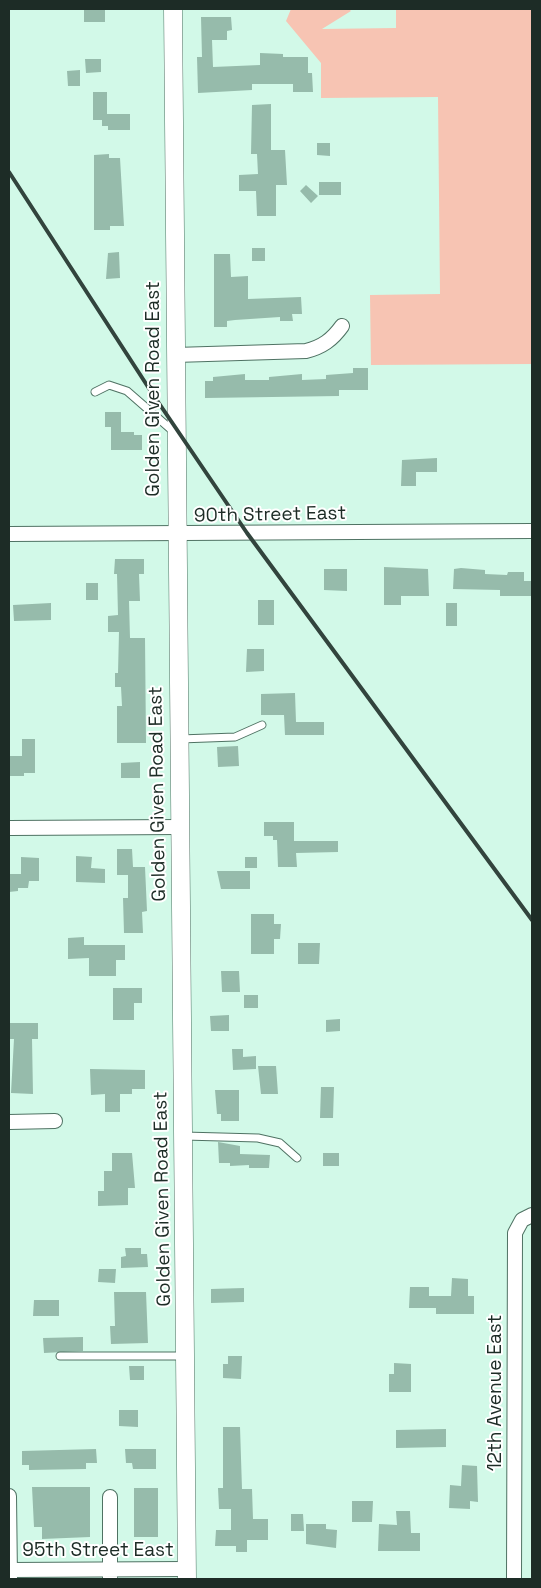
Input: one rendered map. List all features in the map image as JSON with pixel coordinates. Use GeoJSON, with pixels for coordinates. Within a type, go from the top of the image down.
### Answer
{"type":"FeatureCollection","features":[{"type":"Feature","properties":{"kind":"street","name":"Golden Given Road East"},"geometry":{"type":"LineString","coordinates":[[173,9],[186,1574]]}},
{"type":"Feature","properties":{"kind":"street"},"geometry":{"type":"LineString","coordinates":[[175,354],[306,352],[316,349],[332,339],[342,326]]}},
{"type":"Feature","properties":{"kind":"street","name":"90th Street East"},"geometry":{"type":"LineString","coordinates":[[9,534],[532,531]]}},
{"type":"Feature","properties":{"kind":"street"},"geometry":{"type":"LineString","coordinates":[[9,828],[180,827]]}},
{"type":"Feature","properties":{"kind":"street"},"geometry":{"type":"LineString","coordinates":[[9,1122],[55,1121]]}},
{"type":"Feature","properties":{"kind":"street","name":"12th Avenue East"},"geometry":{"type":"LineString","coordinates":[[514,1579],[515,1233],[522,1220],[532,1215]]}},
{"type":"Feature","properties":{"kind":"street"},"geometry":{"type":"LineString","coordinates":[[9,1496],[10,1574]]}},
{"type":"Feature","properties":{"kind":"street"},"geometry":{"type":"LineString","coordinates":[[110,1497],[110,1574]]}},
{"type":"Feature","properties":{"kind":"street","name":"95th Street East"},"geometry":{"type":"LineString","coordinates":[[10,1574],[186,1574]]}},
{"type":"Feature","properties":{"kind":"lane"},"geometry":{"type":"LineString","coordinates":[[95,392],[109,385],[127,391],[176,433]]}},
{"type":"Feature","properties":{"kind":"lane"},"geometry":{"type":"LineString","coordinates":[[179,739],[235,737],[262,725]]}},
{"type":"Feature","properties":{"kind":"lane"},"geometry":{"type":"LineString","coordinates":[[183,1136],[258,1138],[280,1143],[297,1158]]}},
{"type":"Feature","properties":{"kind":"lane"},"geometry":{"type":"LineString","coordinates":[[60,1356],[185,1356]]}},
{"type":"Feature","properties":{"kind":"shaded area"},"geometry":{"type":"Polygon","coordinates":[[[291,9],[349,9],[351,11],[322,29],[396,28],[396,9],[532,9],[532,364],[371,365],[370,295],[440,294],[438,97],[321,98],[321,63],[286,21],[291,9]]]}},
{"type":"Feature","properties":{"kind":"building"},"geometry":{"type":"Polygon","coordinates":[[[84,9],[105,9],[105,22],[84,22],[84,9]]]}},
{"type":"Feature","properties":{"kind":"building"},"geometry":{"type":"Polygon","coordinates":[[[201,17],[231,17],[232,30],[227,31],[227,40],[212,40],[213,67],[260,65],[260,53],[283,54],[283,57],[308,57],[308,73],[312,73],[313,92],[293,92],[293,84],[252,84],[252,90],[198,93],[197,57],[202,57],[201,17]]]}},
{"type":"Feature","properties":{"kind":"building"},"geometry":{"type":"Polygon","coordinates":[[[85,59],[101,59],[101,72],[86,73],[85,59]]]}},
{"type":"Feature","properties":{"kind":"building"},"geometry":{"type":"Polygon","coordinates":[[[80,70],[80,86],[68,86],[67,71],[80,70]]]}},
{"type":"Feature","properties":{"kind":"building"},"geometry":{"type":"Polygon","coordinates":[[[93,92],[107,92],[107,114],[130,114],[130,130],[108,130],[108,126],[102,126],[102,120],[93,120],[93,92]]]}},
{"type":"Feature","properties":{"kind":"building"},"geometry":{"type":"Polygon","coordinates":[[[271,104],[271,150],[285,150],[287,185],[276,185],[276,216],[257,216],[256,191],[239,191],[239,175],[258,174],[257,154],[251,154],[252,105],[271,104]]]}},
{"type":"Feature","properties":{"kind":"building"},"geometry":{"type":"Polygon","coordinates":[[[317,143],[330,143],[330,156],[317,155],[317,143]]]}},
{"type":"Feature","properties":{"kind":"building"},"geometry":{"type":"Polygon","coordinates":[[[109,154],[109,158],[120,158],[124,226],[110,226],[110,230],[94,230],[94,155],[109,154]]]}},
{"type":"Feature","properties":{"kind":"building"},"geometry":{"type":"Polygon","coordinates":[[[319,182],[341,182],[341,195],[319,195],[319,182]]]}},
{"type":"Feature","properties":{"kind":"building"},"geometry":{"type":"Polygon","coordinates":[[[306,185],[318,196],[311,203],[300,191],[306,185]]]}},
{"type":"Feature","properties":{"kind":"building"},"geometry":{"type":"Polygon","coordinates":[[[252,248],[265,248],[265,261],[252,261],[252,248]]]}},
{"type":"Feature","properties":{"kind":"building"},"geometry":{"type":"Polygon","coordinates":[[[119,252],[120,278],[106,279],[108,253],[119,252]]]}},
{"type":"Feature","properties":{"kind":"building"},"geometry":{"type":"Polygon","coordinates":[[[214,254],[230,254],[231,277],[248,276],[248,299],[301,297],[302,314],[292,314],[293,321],[280,321],[280,317],[235,320],[227,321],[227,327],[214,327],[214,254]]]}},
{"type":"Feature","properties":{"kind":"building"},"geometry":{"type":"Polygon","coordinates":[[[353,368],[368,368],[368,390],[339,390],[339,396],[205,398],[205,381],[213,381],[213,377],[245,374],[245,380],[269,380],[269,377],[302,374],[302,380],[326,379],[326,375],[353,373],[353,368]]]}},
{"type":"Feature","properties":{"kind":"building"},"geometry":{"type":"Polygon","coordinates":[[[105,412],[121,412],[121,432],[134,432],[134,435],[142,435],[142,450],[111,450],[111,427],[105,427],[105,412]]]}},
{"type":"Feature","properties":{"kind":"building"},"geometry":{"type":"Polygon","coordinates":[[[437,458],[437,472],[416,472],[416,486],[401,486],[402,460],[437,458]]]}},
{"type":"Feature","properties":{"kind":"building"},"geometry":{"type":"Polygon","coordinates":[[[115,559],[144,559],[144,574],[139,574],[140,601],[129,601],[130,638],[145,638],[146,743],[117,743],[117,706],[122,706],[121,687],[115,687],[115,673],[118,673],[119,632],[108,632],[108,616],[118,615],[117,574],[114,574],[115,559]]]}},
{"type":"Feature","properties":{"kind":"building"},"geometry":{"type":"Polygon","coordinates":[[[384,567],[428,569],[429,596],[401,596],[401,605],[384,605],[384,567]]]}},
{"type":"Feature","properties":{"kind":"building"},"geometry":{"type":"Polygon","coordinates":[[[324,569],[347,569],[347,591],[324,590],[324,569]]]}},
{"type":"Feature","properties":{"kind":"building"},"geometry":{"type":"Polygon","coordinates":[[[454,569],[485,570],[485,574],[507,575],[508,572],[524,572],[524,581],[532,581],[532,596],[500,596],[500,590],[453,589],[454,569]]]}},
{"type":"Feature","properties":{"kind":"building"},"geometry":{"type":"Polygon","coordinates":[[[86,583],[98,583],[98,600],[86,600],[86,583]]]}},
{"type":"Feature","properties":{"kind":"building"},"geometry":{"type":"Polygon","coordinates":[[[258,600],[274,600],[274,625],[258,625],[258,600]]]}},
{"type":"Feature","properties":{"kind":"building"},"geometry":{"type":"Polygon","coordinates":[[[51,603],[51,620],[14,621],[13,605],[51,603]]]}},
{"type":"Feature","properties":{"kind":"building"},"geometry":{"type":"Polygon","coordinates":[[[446,603],[457,603],[457,626],[446,626],[446,603]]]}},
{"type":"Feature","properties":{"kind":"building"},"geometry":{"type":"Polygon","coordinates":[[[247,649],[264,649],[264,671],[246,672],[247,649]]]}},
{"type":"Feature","properties":{"kind":"building"},"geometry":{"type":"Polygon","coordinates":[[[295,693],[296,722],[324,722],[324,735],[285,735],[284,715],[261,715],[261,694],[295,693]]]}},
{"type":"Feature","properties":{"kind":"building"},"geometry":{"type":"Polygon","coordinates":[[[22,739],[35,739],[35,773],[24,773],[24,776],[9,776],[9,756],[22,756],[22,739]]]}},
{"type":"Feature","properties":{"kind":"building"},"geometry":{"type":"Polygon","coordinates":[[[238,746],[239,766],[218,767],[217,747],[238,746]]]}},
{"type":"Feature","properties":{"kind":"building"},"geometry":{"type":"Polygon","coordinates":[[[140,762],[140,778],[121,778],[121,763],[140,762]]]}},
{"type":"Feature","properties":{"kind":"building"},"geometry":{"type":"Polygon","coordinates":[[[264,822],[294,822],[294,841],[338,841],[338,852],[296,853],[297,867],[278,867],[277,840],[273,840],[273,836],[264,836],[264,822]]]}},
{"type":"Feature","properties":{"kind":"building"},"geometry":{"type":"Polygon","coordinates":[[[117,849],[132,849],[133,867],[145,867],[147,911],[142,912],[143,933],[124,933],[123,898],[128,898],[128,875],[117,875],[117,849]]]}},
{"type":"Feature","properties":{"kind":"building"},"geometry":{"type":"Polygon","coordinates":[[[76,856],[92,857],[91,868],[105,869],[105,883],[76,882],[76,856]]]}},
{"type":"Feature","properties":{"kind":"building"},"geometry":{"type":"Polygon","coordinates":[[[21,857],[39,858],[39,881],[29,881],[28,888],[18,888],[18,891],[9,892],[9,874],[21,874],[21,857]]]}},
{"type":"Feature","properties":{"kind":"building"},"geometry":{"type":"Polygon","coordinates":[[[245,857],[257,857],[257,868],[245,868],[245,857]]]}},
{"type":"Feature","properties":{"kind":"building"},"geometry":{"type":"Polygon","coordinates":[[[217,871],[250,871],[250,889],[221,889],[217,871]]]}},
{"type":"Feature","properties":{"kind":"building"},"geometry":{"type":"Polygon","coordinates":[[[251,914],[274,914],[274,924],[281,924],[280,939],[274,939],[274,954],[251,954],[251,914]]]}},
{"type":"Feature","properties":{"kind":"building"},"geometry":{"type":"Polygon","coordinates":[[[84,937],[84,945],[125,945],[125,960],[116,960],[116,976],[89,976],[89,958],[68,959],[68,938],[84,937]]]}},
{"type":"Feature","properties":{"kind":"building"},"geometry":{"type":"Polygon","coordinates":[[[298,943],[320,943],[319,964],[298,964],[298,943]]]}},
{"type":"Feature","properties":{"kind":"building"},"geometry":{"type":"Polygon","coordinates":[[[221,971],[239,971],[240,992],[222,992],[221,971]]]}},
{"type":"Feature","properties":{"kind":"building"},"geometry":{"type":"Polygon","coordinates":[[[113,988],[142,988],[142,1003],[134,1003],[134,1020],[113,1020],[113,988]]]}},
{"type":"Feature","properties":{"kind":"building"},"geometry":{"type":"Polygon","coordinates":[[[244,995],[258,995],[258,1008],[244,1008],[244,995]]]}},
{"type":"Feature","properties":{"kind":"building"},"geometry":{"type":"Polygon","coordinates":[[[229,1015],[229,1031],[211,1031],[210,1016],[229,1015]]]}},
{"type":"Feature","properties":{"kind":"building"},"geometry":{"type":"Polygon","coordinates":[[[340,1019],[340,1031],[326,1032],[326,1020],[340,1019]]]}},
{"type":"Feature","properties":{"kind":"building"},"geometry":{"type":"Polygon","coordinates":[[[9,1023],[38,1023],[38,1039],[32,1039],[33,1094],[11,1093],[14,1039],[9,1039],[9,1023]]]}},
{"type":"Feature","properties":{"kind":"building"},"geometry":{"type":"Polygon","coordinates":[[[232,1049],[243,1049],[243,1057],[256,1056],[256,1069],[233,1070],[232,1049]]]}},
{"type":"Feature","properties":{"kind":"building"},"geometry":{"type":"Polygon","coordinates":[[[258,1066],[276,1066],[278,1094],[261,1094],[258,1066]]]}},
{"type":"Feature","properties":{"kind":"building"},"geometry":{"type":"Polygon","coordinates":[[[90,1069],[145,1070],[145,1089],[132,1089],[132,1094],[120,1094],[120,1112],[105,1112],[105,1094],[91,1095],[90,1069]]]}},
{"type":"Feature","properties":{"kind":"building"},"geometry":{"type":"Polygon","coordinates":[[[321,1087],[334,1087],[333,1118],[320,1118],[321,1087]]]}},
{"type":"Feature","properties":{"kind":"building"},"geometry":{"type":"Polygon","coordinates":[[[215,1090],[239,1090],[239,1121],[221,1121],[221,1114],[217,1114],[215,1090]]]}},
{"type":"Feature","properties":{"kind":"building"},"geometry":{"type":"Polygon","coordinates":[[[218,1142],[240,1146],[240,1154],[270,1155],[269,1168],[249,1168],[249,1165],[230,1166],[230,1163],[219,1163],[218,1142]]]}},
{"type":"Feature","properties":{"kind":"building"},"geometry":{"type":"Polygon","coordinates":[[[112,1153],[132,1153],[135,1188],[128,1188],[128,1205],[98,1206],[98,1191],[104,1191],[104,1171],[112,1171],[112,1153]]]}},
{"type":"Feature","properties":{"kind":"building"},"geometry":{"type":"Polygon","coordinates":[[[323,1153],[339,1153],[339,1166],[323,1166],[323,1153]]]}},
{"type":"Feature","properties":{"kind":"building"},"geometry":{"type":"Polygon","coordinates":[[[125,1248],[141,1248],[141,1254],[147,1254],[148,1267],[121,1268],[121,1257],[126,1256],[125,1248]]]}},
{"type":"Feature","properties":{"kind":"building"},"geometry":{"type":"Polygon","coordinates":[[[99,1269],[116,1269],[115,1283],[98,1282],[99,1269]]]}},
{"type":"Feature","properties":{"kind":"building"},"geometry":{"type":"Polygon","coordinates":[[[452,1278],[468,1279],[468,1296],[474,1296],[474,1314],[436,1314],[436,1308],[409,1308],[410,1287],[429,1287],[429,1296],[451,1296],[452,1278]]]}},
{"type":"Feature","properties":{"kind":"building"},"geometry":{"type":"Polygon","coordinates":[[[244,1288],[244,1302],[211,1303],[211,1289],[244,1288]]]}},
{"type":"Feature","properties":{"kind":"building"},"geometry":{"type":"Polygon","coordinates":[[[114,1292],[146,1292],[148,1343],[111,1344],[110,1326],[115,1326],[114,1292]]]}},
{"type":"Feature","properties":{"kind":"building"},"geometry":{"type":"Polygon","coordinates":[[[34,1300],[59,1300],[59,1316],[33,1316],[34,1300]]]}},
{"type":"Feature","properties":{"kind":"building"},"geometry":{"type":"Polygon","coordinates":[[[83,1337],[83,1351],[44,1353],[43,1338],[83,1337]]]}},
{"type":"Feature","properties":{"kind":"building"},"geometry":{"type":"Polygon","coordinates":[[[228,1356],[242,1356],[241,1379],[223,1378],[223,1364],[228,1364],[228,1356]]]}},
{"type":"Feature","properties":{"kind":"building"},"geometry":{"type":"Polygon","coordinates":[[[394,1363],[411,1364],[411,1392],[389,1392],[389,1374],[394,1374],[394,1363]]]}},
{"type":"Feature","properties":{"kind":"building"},"geometry":{"type":"Polygon","coordinates":[[[129,1366],[144,1366],[144,1380],[130,1380],[129,1366]]]}},
{"type":"Feature","properties":{"kind":"building"},"geometry":{"type":"Polygon","coordinates":[[[119,1410],[138,1410],[138,1427],[119,1426],[119,1410]]]}},
{"type":"Feature","properties":{"kind":"building"},"geometry":{"type":"Polygon","coordinates":[[[223,1427],[240,1427],[242,1489],[252,1489],[253,1519],[268,1519],[268,1540],[247,1540],[247,1552],[236,1552],[236,1546],[215,1546],[216,1530],[231,1530],[231,1509],[219,1509],[218,1488],[223,1488],[223,1427]]]}},
{"type":"Feature","properties":{"kind":"building"},"geometry":{"type":"Polygon","coordinates":[[[446,1429],[446,1447],[396,1448],[396,1430],[446,1429]]]}},
{"type":"Feature","properties":{"kind":"building"},"geometry":{"type":"Polygon","coordinates":[[[96,1449],[97,1463],[86,1463],[86,1469],[29,1470],[29,1465],[22,1465],[22,1451],[96,1449]]]}},
{"type":"Feature","properties":{"kind":"building"},"geometry":{"type":"Polygon","coordinates":[[[125,1449],[156,1449],[156,1469],[133,1469],[132,1463],[126,1463],[125,1449]]]}},
{"type":"Feature","properties":{"kind":"building"},"geometry":{"type":"Polygon","coordinates":[[[462,1465],[477,1466],[478,1502],[470,1501],[470,1509],[449,1508],[450,1485],[461,1486],[462,1465]]]}},
{"type":"Feature","properties":{"kind":"building"},"geometry":{"type":"Polygon","coordinates":[[[32,1487],[90,1487],[90,1537],[42,1539],[42,1527],[34,1527],[32,1487]]]}},
{"type":"Feature","properties":{"kind":"building"},"geometry":{"type":"Polygon","coordinates":[[[134,1488],[158,1488],[158,1537],[134,1537],[134,1488]]]}},
{"type":"Feature","properties":{"kind":"building"},"geometry":{"type":"Polygon","coordinates":[[[352,1501],[373,1501],[372,1522],[352,1522],[352,1501]]]}},
{"type":"Feature","properties":{"kind":"building"},"geometry":{"type":"Polygon","coordinates":[[[396,1511],[410,1511],[411,1533],[420,1533],[420,1551],[378,1551],[379,1524],[397,1525],[396,1511]]]}},
{"type":"Feature","properties":{"kind":"building"},"geometry":{"type":"Polygon","coordinates":[[[291,1514],[303,1514],[304,1531],[291,1531],[291,1514]]]}},
{"type":"Feature","properties":{"kind":"building"},"geometry":{"type":"Polygon","coordinates":[[[306,1524],[326,1524],[326,1529],[337,1530],[336,1548],[306,1544],[306,1524]]]}},
{"type":"Feature","properties":{"kind":"railway"},"geometry":{"type":"LineString","coordinates":[[9,172],[152,393],[247,533],[532,920]]}}]}
